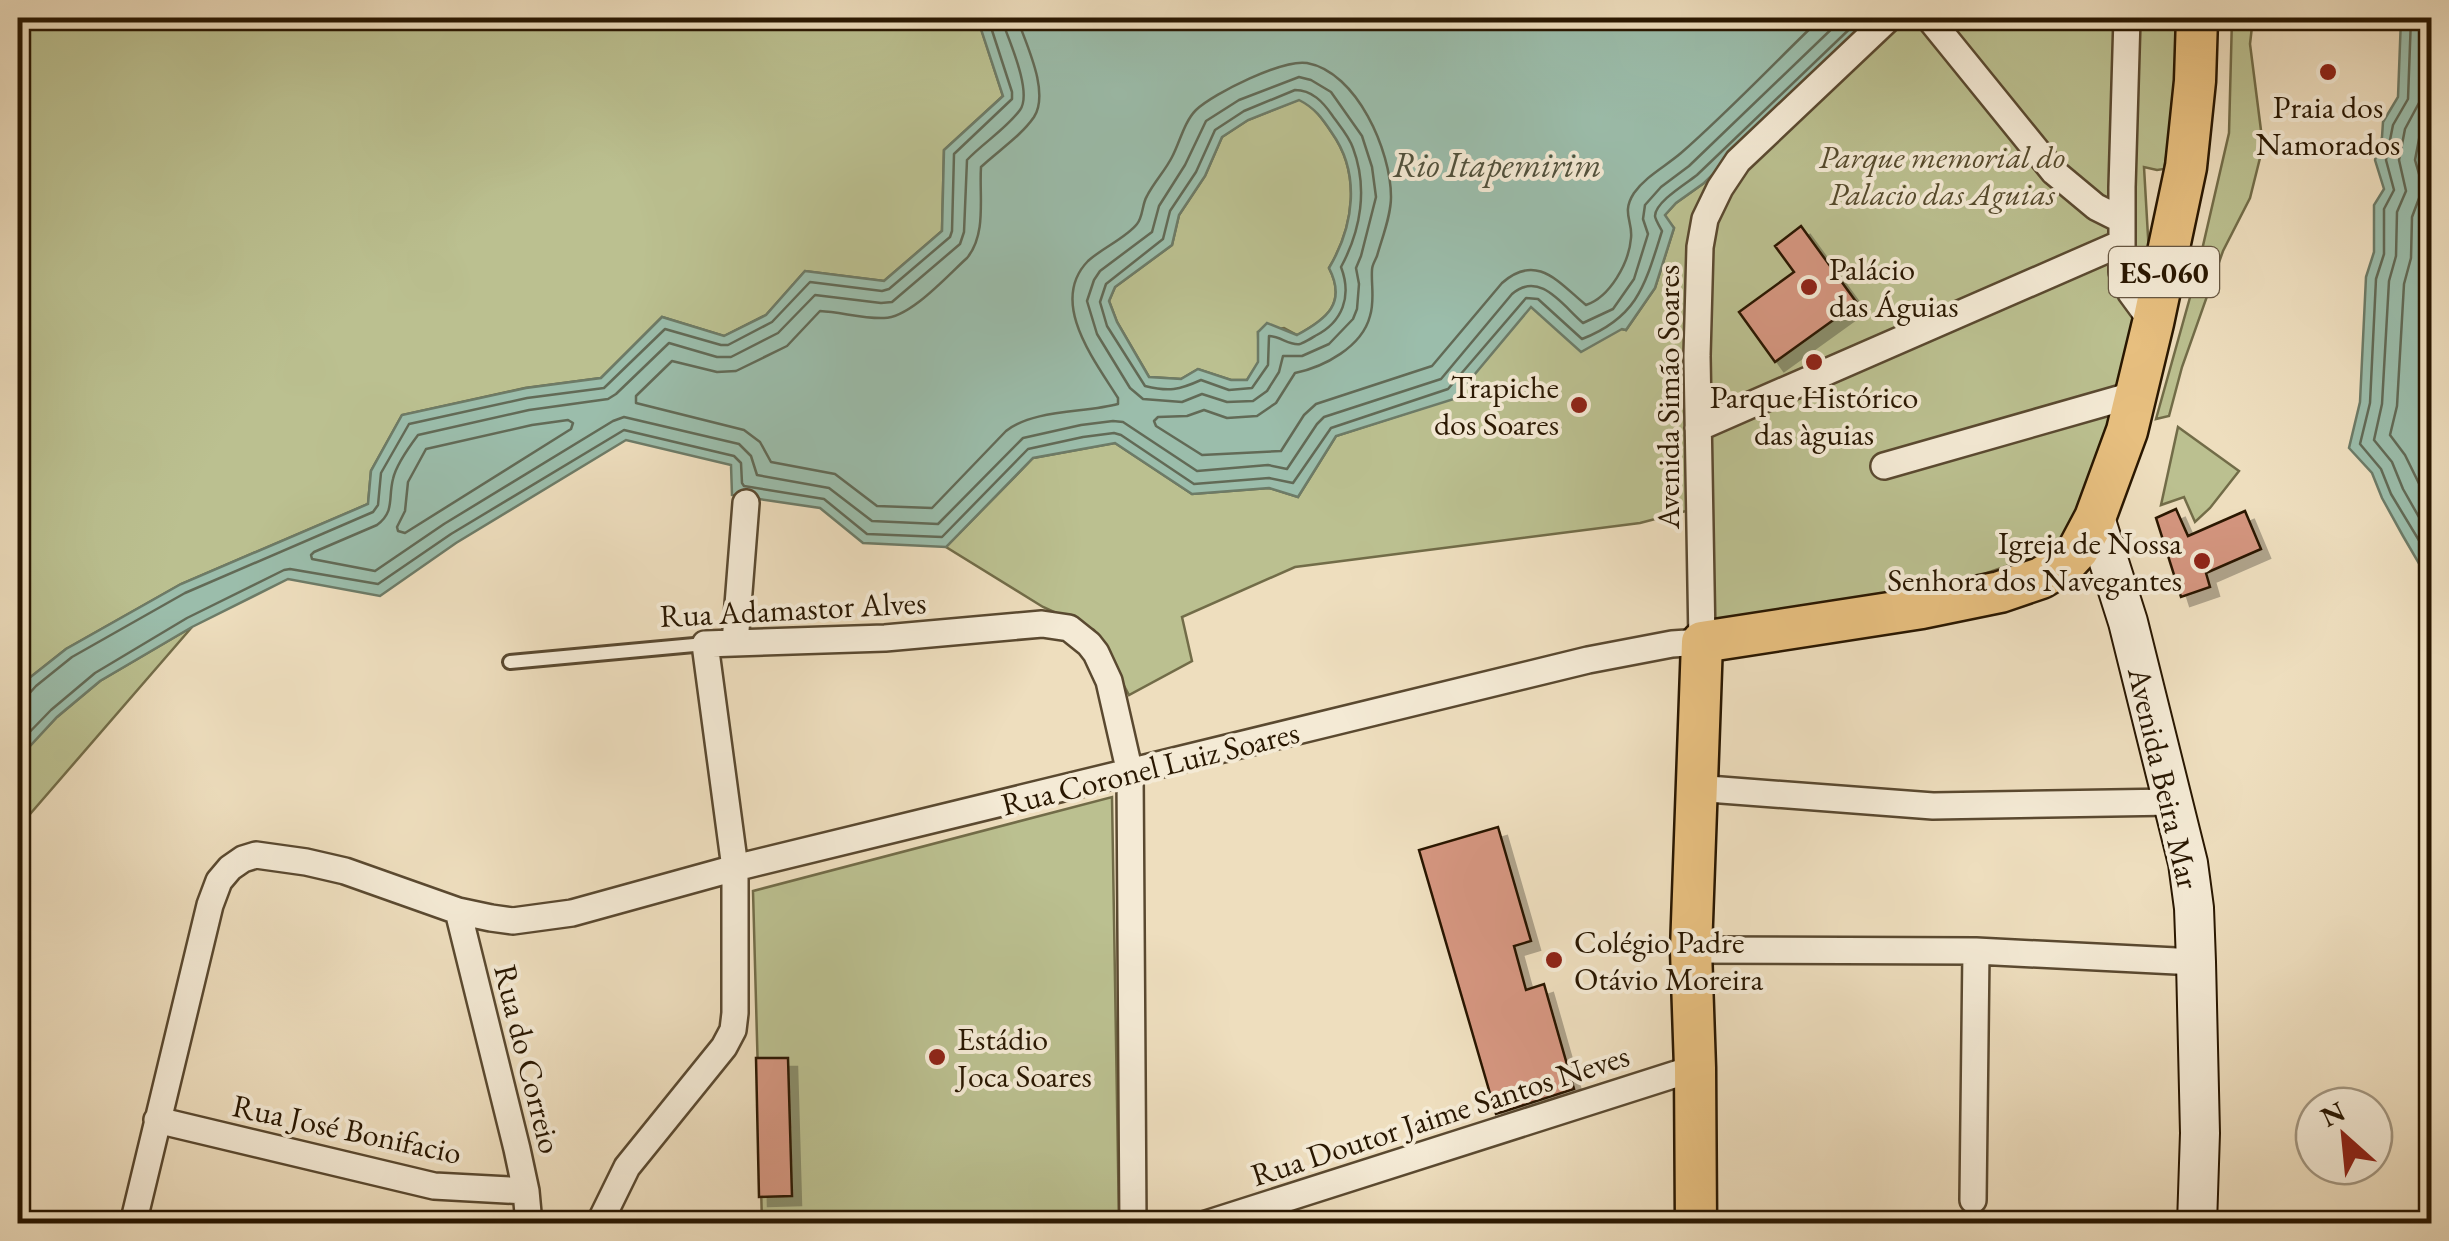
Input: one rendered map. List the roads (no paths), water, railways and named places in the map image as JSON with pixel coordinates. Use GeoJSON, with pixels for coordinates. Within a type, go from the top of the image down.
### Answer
{"type":"FeatureCollection","features":[{"type":"Feature","properties":{"kind":"main road","name":"ES-060"},"geometry":{"type":"LineString","coordinates":[[2094,518],[2127,430],[2186,167],[2197,18]]}},
{"type":"Feature","properties":{"kind":"main road","name":"Rua Coronel Luiz Soares"},"geometry":{"type":"LineString","coordinates":[[1702,642],[2000,592],[2041,578],[2066,562],[2087,537],[2094,518]]}},
{"type":"Feature","properties":{"kind":"main road"},"geometry":{"type":"LineString","coordinates":[[1696,1224],[1691,950],[1702,642]]}},
{"type":"Feature","properties":{"kind":"street","name":"Avenida Simão Soares"},"geometry":{"type":"LineString","coordinates":[[1702,642],[1697,356],[1700,247],[1705,218],[1738,161],[1888,18]]}},
{"type":"Feature","properties":{"kind":"street"},"geometry":{"type":"LineString","coordinates":[[1929,18],[2054,172],[2122,232]]}},
{"type":"Feature","properties":{"kind":"street"},"geometry":{"type":"LineString","coordinates":[[2128,18],[2122,272],[2152,323]]}},
{"type":"Feature","properties":{"kind":"street"},"geometry":{"type":"LineString","coordinates":[[1698,428],[2122,232]]}},
{"type":"Feature","properties":{"kind":"street"},"geometry":{"type":"LineString","coordinates":[[1884,466],[2136,394]]}},
{"type":"Feature","properties":{"kind":"street"},"geometry":{"type":"LineString","coordinates":[[735,643],[746,502]]}},
{"type":"Feature","properties":{"kind":"street","name":"Avenida Beira Mar"},"geometry":{"type":"LineString","coordinates":[[2094,518],[2128,622],[2188,863],[2196,962],[2198,1224]]}},
{"type":"Feature","properties":{"kind":"street","name":"Rua Adamastor Alves"},"geometry":{"type":"LineString","coordinates":[[705,644],[885,638],[1028,624],[1069,628],[1089,644],[1103,664],[1130,773]]}},
{"type":"Feature","properties":{"kind":"street","name":"Rua Coronel Luiz Soares"},"geometry":{"type":"LineString","coordinates":[[132,1224],[210,905],[219,881],[230,868],[256,855],[345,872],[458,911],[513,921],[536,919],[1588,660],[1702,642]]}},
{"type":"Feature","properties":{"kind":"street"},"geometry":{"type":"LineString","coordinates":[[599,1224],[627,1168],[724,1047],[732,1030],[734,868],[705,644]]}},
{"type":"Feature","properties":{"kind":"street"},"geometry":{"type":"LineString","coordinates":[[1130,773],[1134,1224]]}},
{"type":"Feature","properties":{"kind":"street"},"geometry":{"type":"LineString","coordinates":[[1695,788],[1933,806],[2174,802]]}},
{"type":"Feature","properties":{"kind":"street","name":"Rua do Correio"},"geometry":{"type":"LineString","coordinates":[[458,911],[526,1191],[528,1224]]}},
{"type":"Feature","properties":{"kind":"street"},"geometry":{"type":"LineString","coordinates":[[1691,950],[1976,951],[2196,962]]}},
{"type":"Feature","properties":{"kind":"street"},"geometry":{"type":"LineString","coordinates":[[1974,1200],[1976,951]]}},
{"type":"Feature","properties":{"kind":"street","name":"Rua Doutor Jaime Santos Neves"},"geometry":{"type":"LineString","coordinates":[[1206,1224],[1695,1068]]}},
{"type":"Feature","properties":{"kind":"street","name":"Rua José Bonifacio"},"geometry":{"type":"LineString","coordinates":[[157,1120],[434,1186],[526,1191]]}},
{"type":"Feature","properties":{"kind":"lane","name":"Rua Adamastor Alves"},"geometry":{"type":"LineString","coordinates":[[510,662],[705,644]]}},
{"type":"Feature","properties":{"kind":"water","name":"Rio Itapemirim"},"geometry":{"type":"Polygon","coordinates":[[[971,18],[1875,18],[1704,183],[1665,215],[1674,228],[1655,288],[1626,330],[1581,352],[1531,307],[1454,399],[1336,436],[1298,497],[1269,488],[1192,494],[1115,443],[1033,458],[946,547],[863,543],[820,508],[732,495],[731,465],[626,440],[456,543],[380,596],[288,579],[192,627],[100,681],[57,717],[18,759],[18,693],[28,679],[66,649],[181,584],[368,504],[371,471],[402,415],[526,388],[601,378],[662,317],[724,336],[766,315],[805,271],[884,281],[942,231],[944,150],[1003,96],[978,20],[971,18]],[[1299,100],[1248,120],[1222,137],[1205,176],[1179,215],[1172,245],[1115,287],[1109,301],[1149,377],[1181,379],[1198,369],[1231,380],[1247,380],[1258,362],[1258,332],[1267,323],[1297,335],[1331,309],[1336,291],[1329,268],[1349,218],[1350,183],[1347,165],[1332,133],[1314,110],[1299,100]]]}},
{"type":"Feature","properties":{"kind":"water"},"geometry":{"type":"Polygon","coordinates":[[[2401,18],[2431,18],[2431,575],[2421,567],[2403,536],[2372,473],[2349,448],[2360,402],[2366,277],[2374,252],[2374,205],[2384,189],[2375,160],[2383,122],[2398,97],[2401,18]]]}},
{"type":"Feature","properties":{"kind":"place","name":"Praia dos Namorados"},"geometry":{"type":"Point","coordinates":[2328,72]}},
{"type":"Feature","properties":{"kind":"place","name":"Palácio das Águias"},"geometry":{"type":"Point","coordinates":[1809,287]}},
{"type":"Feature","properties":{"kind":"place","name":"Parque Histórico das àguias"},"geometry":{"type":"Point","coordinates":[1814,362]}},
{"type":"Feature","properties":{"kind":"place","name":"Trapiche dos Soares"},"geometry":{"type":"Point","coordinates":[1579,405]}},
{"type":"Feature","properties":{"kind":"place","name":"Igreja de Nossa Senhora dos Navegantes"},"geometry":{"type":"Point","coordinates":[2202,561]}},
{"type":"Feature","properties":{"kind":"place","name":"Colégio Padre Otávio Moreira"},"geometry":{"type":"Point","coordinates":[1554,960]}},
{"type":"Feature","properties":{"kind":"place","name":"Estádio Joca Soares"},"geometry":{"type":"Point","coordinates":[937,1057]}},
{"type":"Feature","properties":{"kind":"park label","name":"Parque memorial do Palacio das Aguias"},"geometry":{"type":"Point","coordinates":[1942,176]}}]}
